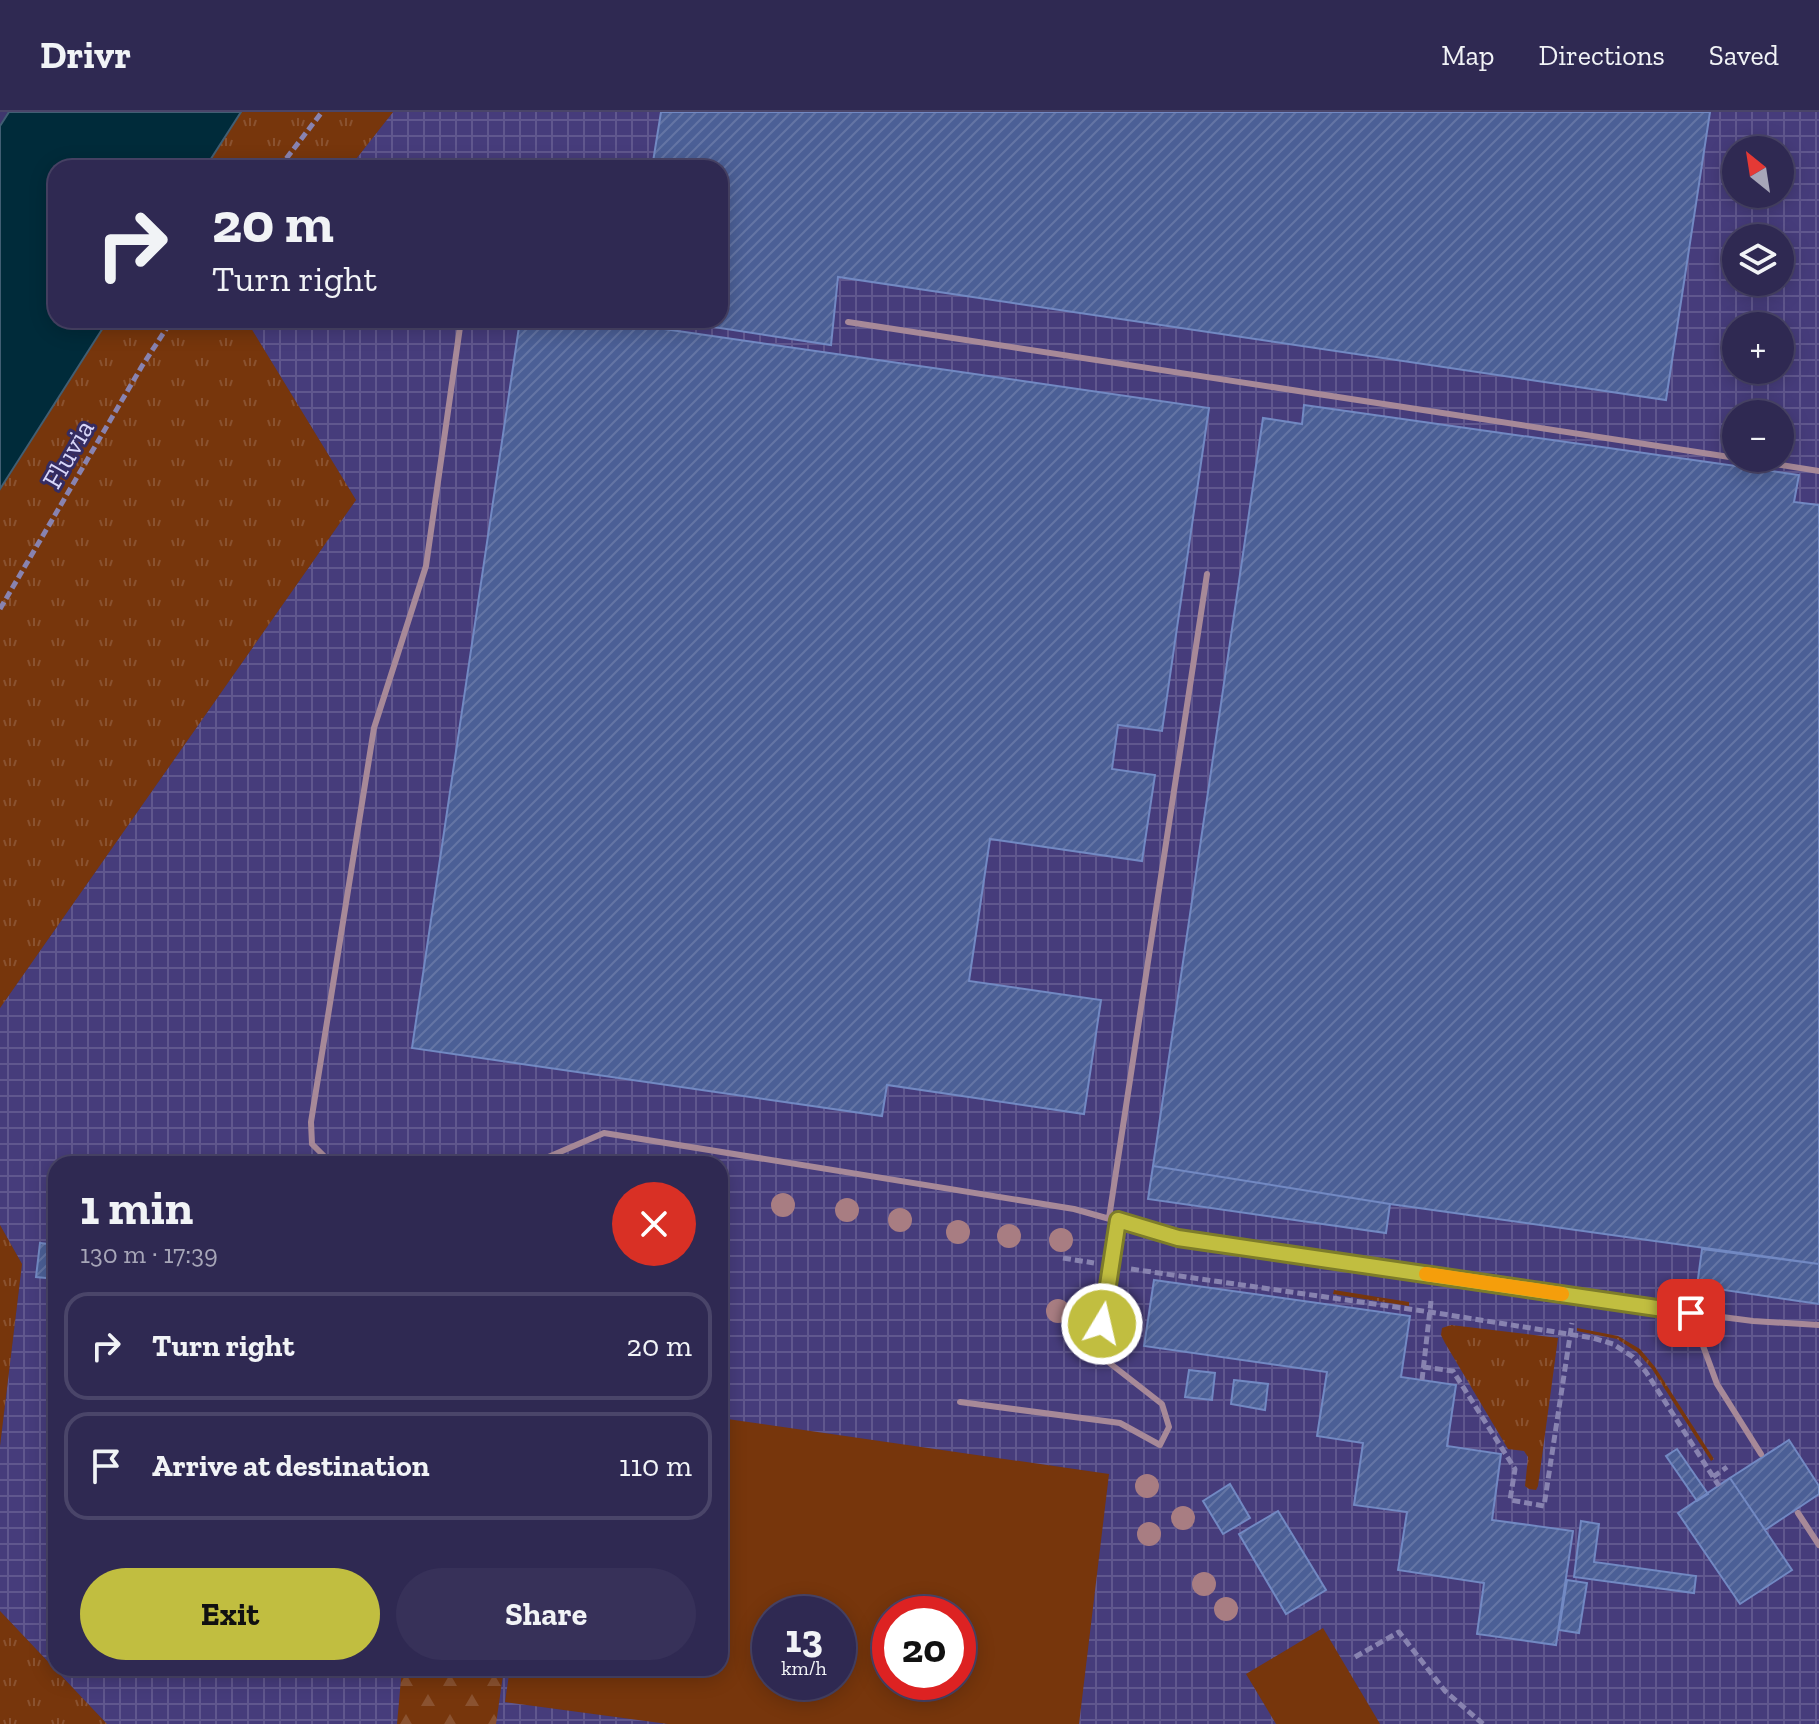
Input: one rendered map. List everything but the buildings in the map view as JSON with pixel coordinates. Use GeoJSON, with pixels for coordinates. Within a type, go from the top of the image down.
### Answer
{"type":"FeatureCollection","features":[{"type":"Feature","properties":{"kind":"lane"},"geometry":{"type":"LineString","coordinates":[[848,322],[1722,456]]}},
{"type":"Feature","properties":{"kind":"lane"},"geometry":{"type":"LineString","coordinates":[[324,1156],[312,1144],[311,1122],[374,728],[426,566],[460,328]]}},
{"type":"Feature","properties":{"kind":"lane"},"geometry":{"type":"LineString","coordinates":[[1794,467],[1819,471]]}},
{"type":"Feature","properties":{"kind":"lane"},"geometry":{"type":"LineString","coordinates":[[1109,1218],[1207,574]]}},
{"type":"Feature","properties":{"kind":"lane"},"geometry":{"type":"LineString","coordinates":[[551,1156],[604,1133],[1074,1209],[1178,1238],[1691,1313],[1819,1325]]}},
{"type":"Feature","properties":{"kind":"lane"},"geometry":{"type":"LineString","coordinates":[[960,1402],[1120,1423],[1160,1445],[1169,1427],[1162,1404],[1098,1354],[1118,1220]]}},
{"type":"Feature","properties":{"kind":"lane"},"geometry":{"type":"LineString","coordinates":[[1691,1313],[1717,1384],[1761,1454]]}},
{"type":"Feature","properties":{"kind":"lane"},"geometry":{"type":"LineString","coordinates":[[1798,1513],[1819,1545]]}},
{"type":"Feature","properties":{"kind":"path"},"geometry":{"type":"LineString","coordinates":[[285,160],[322,112]]}},
{"type":"Feature","properties":{"kind":"path","name":"Fluvia"},"geometry":{"type":"LineString","coordinates":[[0,609],[167,328]]}},
{"type":"Feature","properties":{"kind":"path"},"geometry":{"type":"LineString","coordinates":[[1063,1258],[1430,1312],[1570,1334],[1613,1344],[1633,1357],[1646,1372],[1719,1486]]}},
{"type":"Feature","properties":{"kind":"path"},"geometry":{"type":"LineString","coordinates":[[1422,1380],[1431,1301]]}},
{"type":"Feature","properties":{"kind":"path"},"geometry":{"type":"LineString","coordinates":[[1423,1367],[1453,1371],[1515,1469],[1510,1500],[1544,1506],[1572,1323]]}},
{"type":"Feature","properties":{"kind":"path"},"geometry":{"type":"LineString","coordinates":[[1713,1477],[1727,1467]]}},
{"type":"Feature","properties":{"kind":"path"},"geometry":{"type":"LineString","coordinates":[[1355,1657],[1399,1632],[1445,1691],[1483,1724]]}},
{"type":"Feature","properties":{"kind":"shaded area"},"geometry":{"type":"Polygon","coordinates":[[[393,112],[1819,112],[1819,1724],[107,1724],[62,1676],[728,1676],[728,1156],[48,1156],[48,1662],[0,1611],[0,1446],[22,1264],[0,1225],[0,1008],[356,500],[251,328],[728,328],[728,160],[355,160],[393,112]]]}},
{"type":"Feature","properties":{"kind":"green space"},"geometry":{"type":"Polygon","coordinates":[[[241,112],[393,112],[355,160],[210,160],[241,112]]]}},
{"type":"Feature","properties":{"kind":"green space"},"geometry":{"type":"Polygon","coordinates":[[[103,328],[251,328],[356,500],[0,1008],[0,489],[103,328]]]}},
{"type":"Feature","properties":{"kind":"green space"},"geometry":{"type":"Polygon","coordinates":[[[0,1225],[22,1264],[0,1446],[0,1225]]]}},
{"type":"Feature","properties":{"kind":"green space"},"geometry":{"type":"Polygon","coordinates":[[[1334,1290],[1409,1302],[1409,1306],[1333,1294],[1334,1290]]]}},
{"type":"Feature","properties":{"kind":"green space"},"geometry":{"type":"Polygon","coordinates":[[[1451,1325],[1558,1338],[1536,1490],[1525,1486],[1528,1457],[1524,1451],[1508,1449],[1445,1343],[1442,1328],[1451,1325]]]}},
{"type":"Feature","properties":{"kind":"green space"},"geometry":{"type":"Polygon","coordinates":[[[1577,1328],[1618,1336],[1640,1349],[1714,1459],[1711,1461],[1652,1369],[1637,1352],[1617,1339],[1577,1331],[1577,1328]]]}},
{"type":"Feature","properties":{"kind":"green space"},"geometry":{"type":"Polygon","coordinates":[[[728,1419],[1109,1474],[1079,1724],[668,1724],[505,1702],[509,1676],[728,1676],[728,1419]]]}},
{"type":"Feature","properties":{"kind":"green space"},"geometry":{"type":"Polygon","coordinates":[[[0,1611],[48,1662],[48,1676],[62,1676],[107,1724],[0,1724],[0,1611]]]}},
{"type":"Feature","properties":{"kind":"green space"},"geometry":{"type":"Polygon","coordinates":[[[1323,1628],[1380,1724],[1276,1724],[1246,1674],[1323,1628]]]}},
{"type":"Feature","properties":{"kind":"green space"},"geometry":{"type":"Polygon","coordinates":[[[401,1676],[503,1676],[496,1724],[397,1724],[401,1676]]]}},
{"type":"Feature","properties":{"kind":"water"},"geometry":{"type":"Polygon","coordinates":[[[9,112],[241,112],[210,160],[48,160],[48,328],[103,328],[0,489],[0,126],[9,112]]]}},
{"type":"Feature","properties":{"kind":"slow traffic"},"geometry":{"type":"LineString","coordinates":[[1426,1274],[1562,1294]]}},
{"type":"Feature","properties":{"kind":"route"},"geometry":{"type":"LineString","coordinates":[[1102,1324],[1118,1220],[1178,1238],[1691,1313]]}}]}
